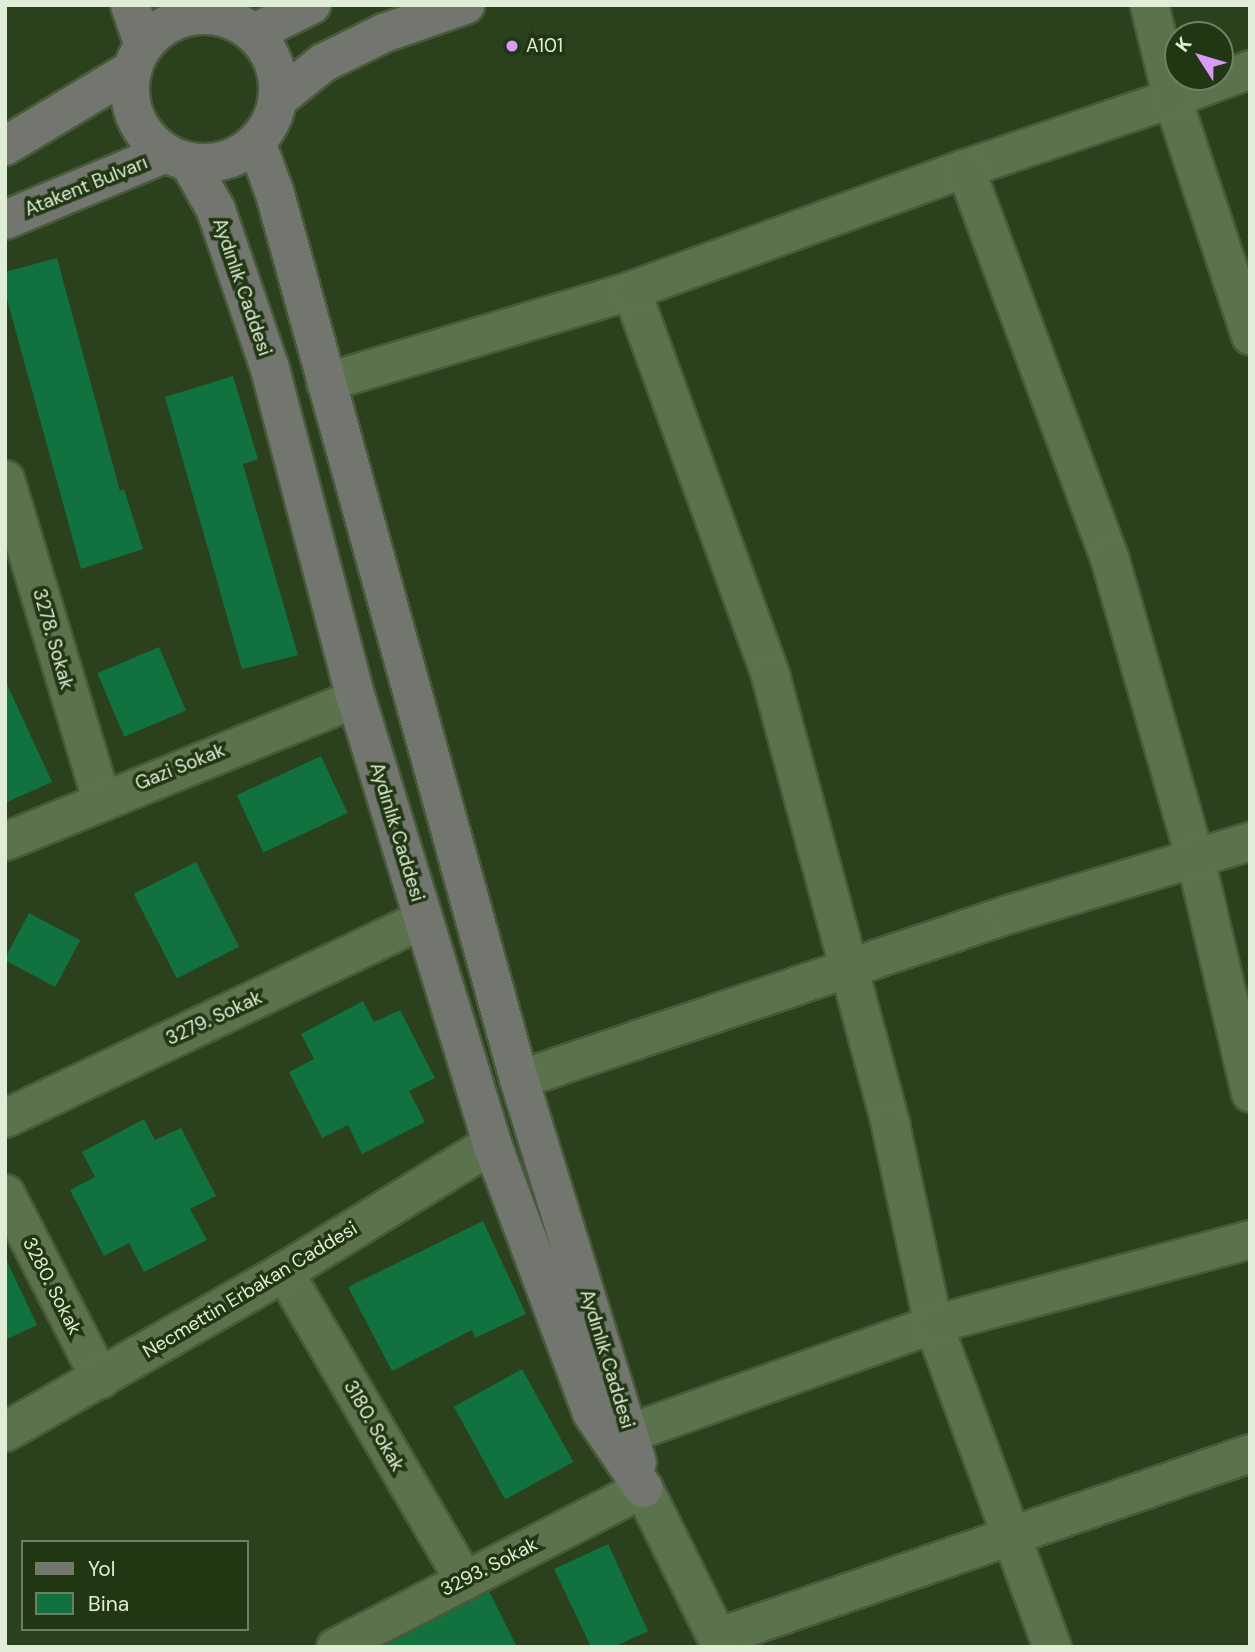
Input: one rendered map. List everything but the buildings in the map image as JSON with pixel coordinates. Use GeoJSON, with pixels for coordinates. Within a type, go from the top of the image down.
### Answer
{"type":"FeatureCollection","features":[{"type":"Feature","properties":{"kind":"main road"},"geometry":{"type":"LineString","coordinates":[[130,5],[138,57],[135,117],[177,157],[213,163],[256,142],[278,99],[323,63],[384,33],[465,5]]}},
{"type":"Feature","properties":{"kind":"main road"},"geometry":{"type":"LineString","coordinates":[[5,146],[138,57],[184,17],[209,14],[236,20],[311,5]]}},
{"type":"Feature","properties":{"kind":"main road"},"geometry":{"type":"LineString","coordinates":[[236,20],[269,52],[278,99]]}},
{"type":"Feature","properties":{"kind":"main road","name":"Aydınlık Caddesi"},"geometry":{"type":"LineString","coordinates":[[256,142],[275,194],[519,1079],[631,1432],[643,1488]]}},
{"type":"Feature","properties":{"kind":"main road","name":"Atakent Bulvarı"},"geometry":{"type":"LineString","coordinates":[[5,220],[177,157]]}},
{"type":"Feature","properties":{"kind":"main road","name":"Aydınlık Caddesi"},"geometry":{"type":"LineString","coordinates":[[177,157],[216,210],[270,369],[356,698],[492,1144],[592,1413],[643,1488]]}},
{"type":"Feature","properties":{"kind":"street"},"geometry":{"type":"LineString","coordinates":[[1149,5],[1172,98],[1250,335]]}},
{"type":"Feature","properties":{"kind":"street"},"geometry":{"type":"LineString","coordinates":[[325,382],[631,290],[965,168],[1250,69]]}},
{"type":"Feature","properties":{"kind":"street"},"geometry":{"type":"LineString","coordinates":[[965,168],[1109,557],[1195,858],[1250,1093]]}},
{"type":"Feature","properties":{"kind":"street"},"geometry":{"type":"LineString","coordinates":[[631,290],[770,675],[890,1124],[933,1324],[1052,1647]]}},
{"type":"Feature","properties":{"kind":"street","name":"3278. Sokak"},"geometry":{"type":"LineString","coordinates":[[5,479],[15,547],[101,799]]}},
{"type":"Feature","properties":{"kind":"street","name":"Gazi Sokak"},"geometry":{"type":"LineString","coordinates":[[5,841],[101,799],[356,698]]}},
{"type":"Feature","properties":{"kind":"street"},"geometry":{"type":"LineString","coordinates":[[519,1079],[849,971],[1008,914],[1250,841]]}},
{"type":"Feature","properties":{"kind":"street","name":"3279. Sokak"},"geometry":{"type":"LineString","coordinates":[[5,1118],[423,919]]}},
{"type":"Feature","properties":{"kind":"street","name":"Necmettin Erbakan Caddesi"},"geometry":{"type":"LineString","coordinates":[[5,1432],[284,1272],[492,1144]]}},
{"type":"Feature","properties":{"kind":"street","name":"3280. Sokak"},"geometry":{"type":"LineString","coordinates":[[5,1193],[100,1379]]}},
{"type":"Feature","properties":{"kind":"street"},"geometry":{"type":"LineString","coordinates":[[631,1432],[933,1324],[1250,1239]]}},
{"type":"Feature","properties":{"kind":"street","name":"3180. Sokak"},"geometry":{"type":"LineString","coordinates":[[284,1272],[464,1580]]}},
{"type":"Feature","properties":{"kind":"street"},"geometry":{"type":"LineString","coordinates":[[720,1642],[1250,1453]]}},
{"type":"Feature","properties":{"kind":"street","name":"3293. Sokak"},"geometry":{"type":"LineString","coordinates":[[335,1647],[643,1488]]}},
{"type":"Feature","properties":{"kind":"street","name":"Aydınlık Caddesi"},"geometry":{"type":"LineString","coordinates":[[643,1488],[720,1642]]}},
{"type":"Feature","properties":{"kind":"place","name":"A101"},"geometry":{"type":"Point","coordinates":[512,46]}}]}
